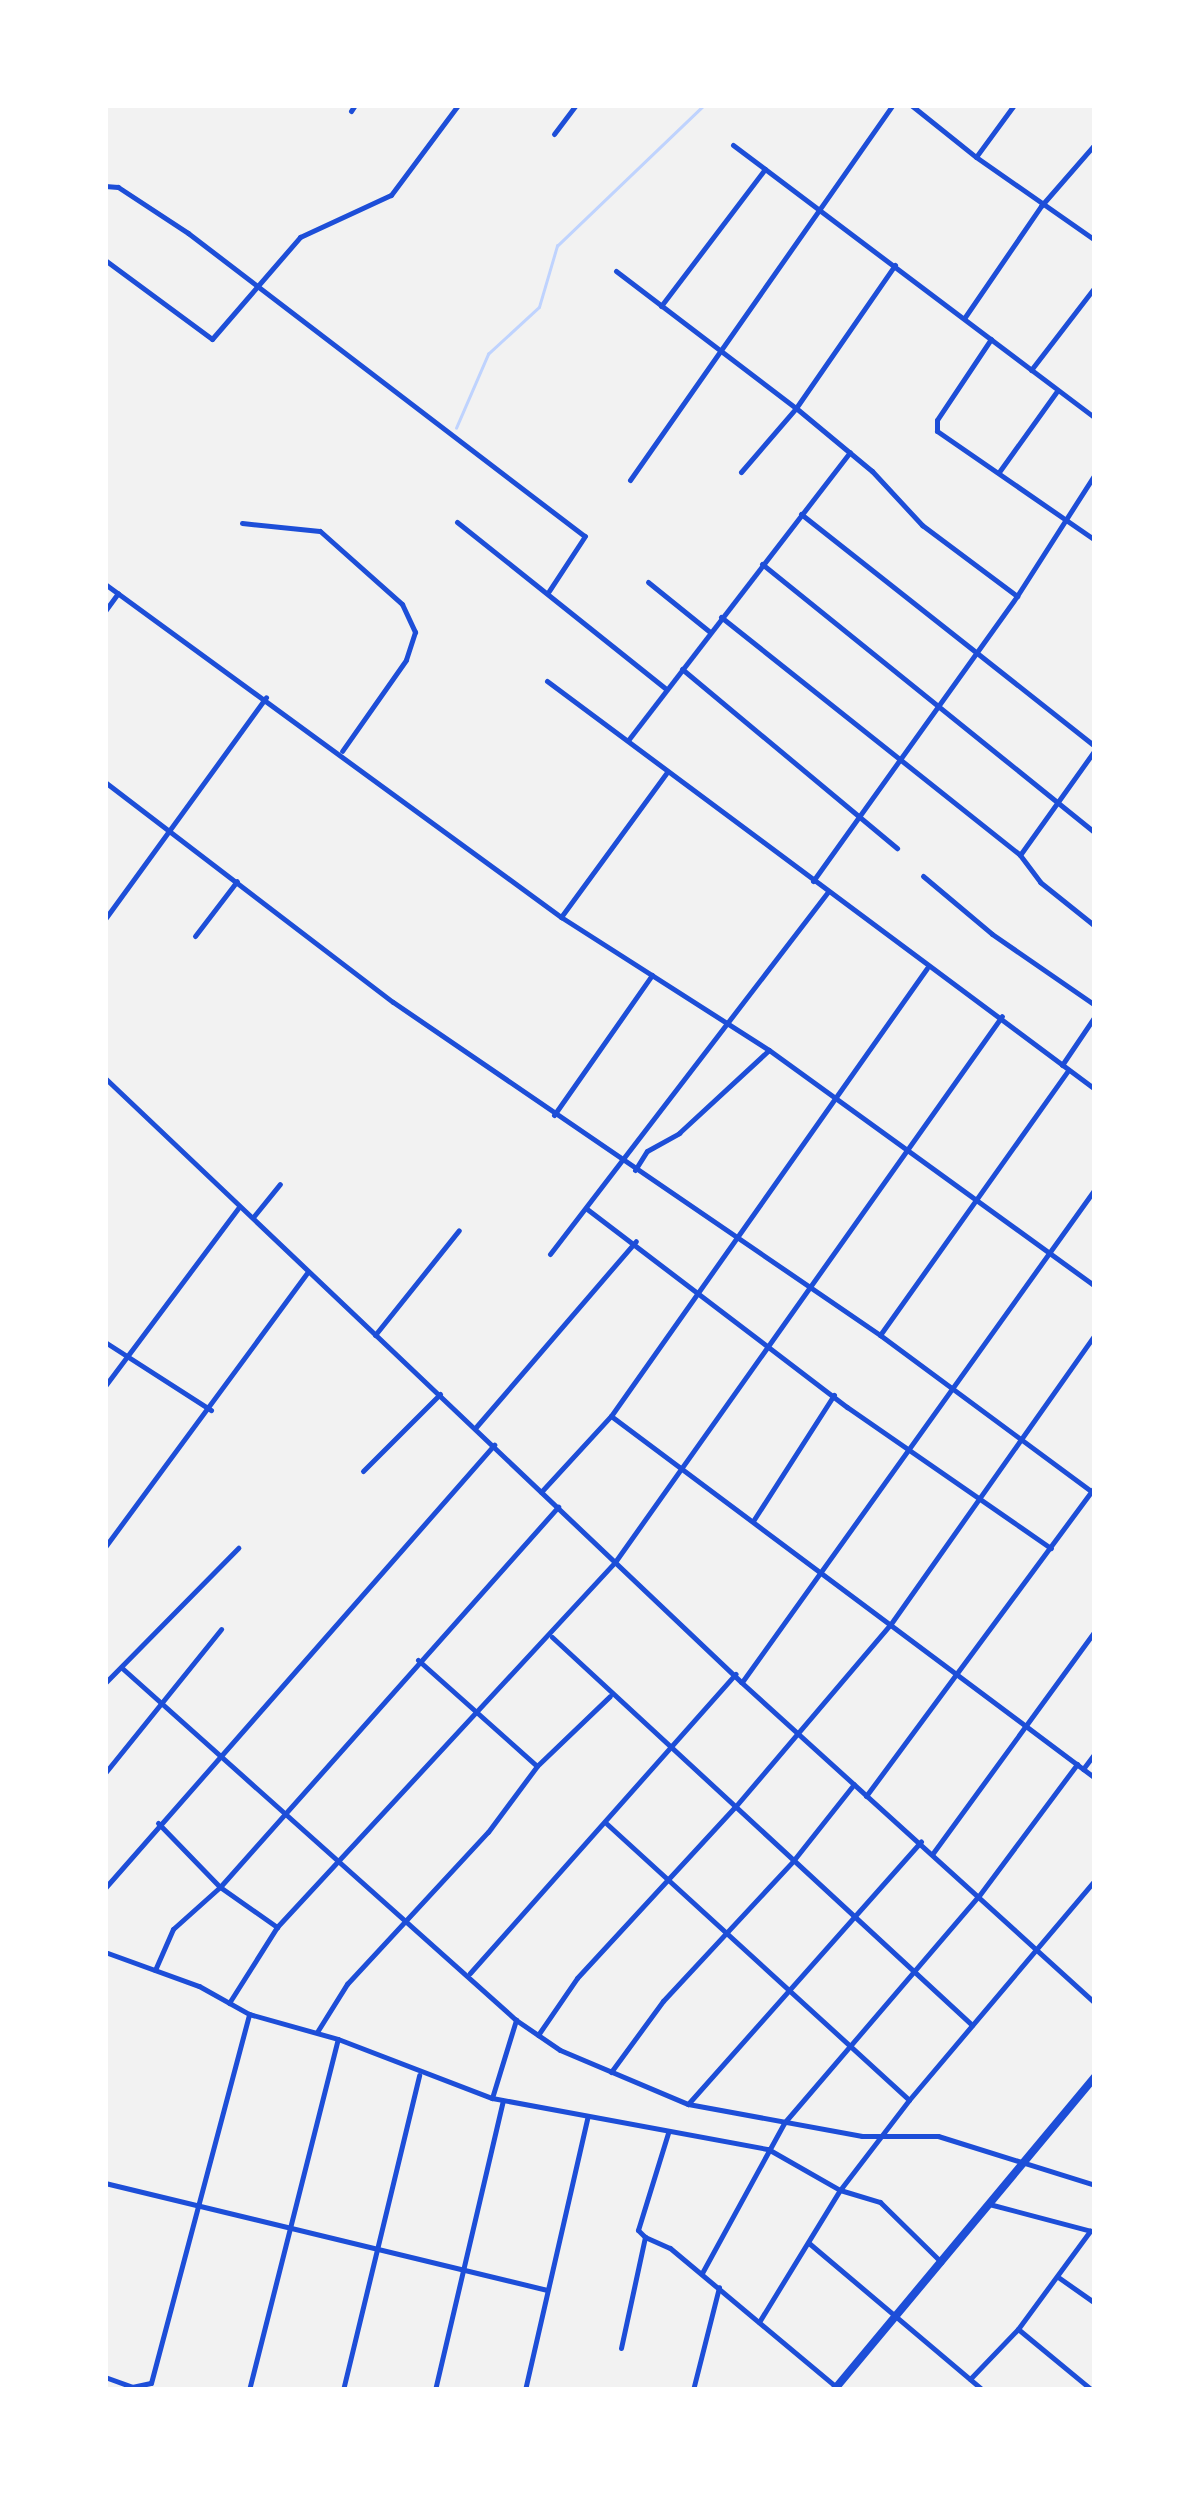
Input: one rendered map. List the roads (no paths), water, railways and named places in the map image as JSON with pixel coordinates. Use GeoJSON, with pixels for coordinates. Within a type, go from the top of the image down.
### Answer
{"type":"FeatureCollection","features":[{"type":"Feature","properties":{"kind":"highway"},"geometry":{"type":"LineString","coordinates":[[835,2388],[1095,2077]]}},
{"type":"Feature","properties":{"kind":"street"},"geometry":{"type":"LineString","coordinates":[[105,260],[212,339],[300,236],[391,195],[458,105]]}},
{"type":"Feature","properties":{"kind":"street"},"geometry":{"type":"LineString","coordinates":[[554,134],[576,105]]}},
{"type":"Feature","properties":{"kind":"street"},"geometry":{"type":"LineString","coordinates":[[630,480],[724,353],[894,105]]}},
{"type":"Feature","properties":{"kind":"street"},"geometry":{"type":"LineString","coordinates":[[911,105],[1041,206],[1095,240]]}},
{"type":"Feature","properties":{"kind":"street"},"geometry":{"type":"LineString","coordinates":[[976,157],[1014,105]]}},
{"type":"Feature","properties":{"kind":"street"},"geometry":{"type":"LineString","coordinates":[[965,317],[1041,206],[1095,144]]}},
{"type":"Feature","properties":{"kind":"street"},"geometry":{"type":"LineString","coordinates":[[733,145],[1095,418]]}},
{"type":"Feature","properties":{"kind":"street"},"geometry":{"type":"LineString","coordinates":[[661,306],[765,170]]}},
{"type":"Feature","properties":{"kind":"street"},"geometry":{"type":"LineString","coordinates":[[105,186],[118,187],[178,226],[584,536],[549,591]]}},
{"type":"Feature","properties":{"kind":"street"},"geometry":{"type":"LineString","coordinates":[[741,472],[796,408],[894,265]]}},
{"type":"Feature","properties":{"kind":"street"},"geometry":{"type":"LineString","coordinates":[[616,271],[796,408],[850,452],[922,525],[1017,596]]}},
{"type":"Feature","properties":{"kind":"street"},"geometry":{"type":"LineString","coordinates":[[1031,370],[1095,287]]}},
{"type":"Feature","properties":{"kind":"street"},"geometry":{"type":"LineString","coordinates":[[991,339],[936,425],[1095,540]]}},
{"type":"Feature","properties":{"kind":"street"},"geometry":{"type":"LineString","coordinates":[[998,472],[1058,392]]}},
{"type":"Feature","properties":{"kind":"street"},"geometry":{"type":"LineString","coordinates":[[628,740],[850,452]]}},
{"type":"Feature","properties":{"kind":"street"},"geometry":{"type":"LineString","coordinates":[[813,881],[1017,596],[1095,474]]}},
{"type":"Feature","properties":{"kind":"street"},"geometry":{"type":"LineString","coordinates":[[802,514],[978,649],[1095,748],[1020,855]]}},
{"type":"Feature","properties":{"kind":"street"},"geometry":{"type":"LineString","coordinates":[[458,522],[549,591],[665,688]]}},
{"type":"Feature","properties":{"kind":"street"},"geometry":{"type":"LineString","coordinates":[[242,524],[320,531],[402,604],[415,632],[406,660],[342,751]]}},
{"type":"Feature","properties":{"kind":"street"},"geometry":{"type":"LineString","coordinates":[[762,564],[1095,832]]}},
{"type":"Feature","properties":{"kind":"street"},"geometry":{"type":"LineString","coordinates":[[648,582],[710,632]]}},
{"type":"Feature","properties":{"kind":"street"},"geometry":{"type":"LineString","coordinates":[[105,584],[342,751],[561,918],[769,1050],[906,1155],[1095,1286]]}},
{"type":"Feature","properties":{"kind":"street"},"geometry":{"type":"LineString","coordinates":[[105,611],[118,593]]}},
{"type":"Feature","properties":{"kind":"street"},"geometry":{"type":"LineString","coordinates":[[721,617],[898,762],[1020,855],[1040,882],[1095,926]]}},
{"type":"Feature","properties":{"kind":"street"},"geometry":{"type":"LineString","coordinates":[[682,669],[897,848]]}},
{"type":"Feature","properties":{"kind":"street"},"geometry":{"type":"LineString","coordinates":[[547,681],[928,967],[1002,1016],[1095,1089]]}},
{"type":"Feature","properties":{"kind":"street"},"geometry":{"type":"LineString","coordinates":[[105,919],[266,697]]}},
{"type":"Feature","properties":{"kind":"street"},"geometry":{"type":"LineString","coordinates":[[561,918],[668,772]]}},
{"type":"Feature","properties":{"kind":"street"},"geometry":{"type":"LineString","coordinates":[[107,786],[237,881],[350,971],[554,1115],[880,1335],[1094,1491],[866,1796]]}},
{"type":"Feature","properties":{"kind":"street"},"geometry":{"type":"LineString","coordinates":[[923,876],[992,934],[1095,1005]]}},
{"type":"Feature","properties":{"kind":"street"},"geometry":{"type":"LineString","coordinates":[[194,936],[237,881]]}},
{"type":"Feature","properties":{"kind":"street"},"geometry":{"type":"LineString","coordinates":[[550,1254],[828,892]]}},
{"type":"Feature","properties":{"kind":"street"},"geometry":{"type":"LineString","coordinates":[[541,1492],[612,1416],[702,1292],[830,1098],[928,967]]}},
{"type":"Feature","properties":{"kind":"street"},"geometry":{"type":"LineString","coordinates":[[554,1115],[652,975]]}},
{"type":"Feature","properties":{"kind":"street"},"geometry":{"type":"LineString","coordinates":[[229,2003],[277,1927],[552,1637],[615,1562],[1002,1016]]}},
{"type":"Feature","properties":{"kind":"street"},"geometry":{"type":"LineString","coordinates":[[880,1335],[978,1205],[1095,1016]]}},
{"type":"Feature","properties":{"kind":"street"},"geometry":{"type":"LineString","coordinates":[[635,1170],[647,1151],[679,1132],[769,1050]]}},
{"type":"Feature","properties":{"kind":"street"},"geometry":{"type":"LineString","coordinates":[[105,1078],[742,1682],[1095,2004]]}},
{"type":"Feature","properties":{"kind":"street"},"geometry":{"type":"LineString","coordinates":[[253,1217],[280,1184]]}},
{"type":"Feature","properties":{"kind":"street"},"geometry":{"type":"LineString","coordinates":[[742,1682],[1095,1189]]}},
{"type":"Feature","properties":{"kind":"street"},"geometry":{"type":"LineString","coordinates":[[105,1386],[239,1207]]}},
{"type":"Feature","properties":{"kind":"street"},"geometry":{"type":"LineString","coordinates":[[587,1209],[636,1241],[834,1396],[1050,1548]]}},
{"type":"Feature","properties":{"kind":"street"},"geometry":{"type":"LineString","coordinates":[[375,1335],[459,1230]]}},
{"type":"Feature","properties":{"kind":"street"},"geometry":{"type":"LineString","coordinates":[[476,1428],[636,1241]]}},
{"type":"Feature","properties":{"kind":"street"},"geometry":{"type":"LineString","coordinates":[[105,1546],[108,1537],[212,1410],[255,1337],[307,1273]]}},
{"type":"Feature","properties":{"kind":"street"},"geometry":{"type":"LineString","coordinates":[[538,2036],[576,1978],[736,1808],[890,1625],[1095,1334]]}},
{"type":"Feature","properties":{"kind":"street"},"geometry":{"type":"LineString","coordinates":[[105,1342],[212,1410]]}},
{"type":"Feature","properties":{"kind":"street"},"geometry":{"type":"LineString","coordinates":[[364,1471],[440,1394]]}},
{"type":"Feature","properties":{"kind":"street"},"geometry":{"type":"LineString","coordinates":[[753,1521],[834,1396]]}},
{"type":"Feature","properties":{"kind":"street"},"geometry":{"type":"LineString","coordinates":[[612,1416],[1095,1778]]}},
{"type":"Feature","properties":{"kind":"street"},"geometry":{"type":"LineString","coordinates":[[105,1888],[158,1823],[494,1445]]}},
{"type":"Feature","properties":{"kind":"street"},"geometry":{"type":"LineString","coordinates":[[155,1970],[173,1929],[220,1887],[558,1507]]}},
{"type":"Feature","properties":{"kind":"street"},"geometry":{"type":"LineString","coordinates":[[105,1683],[238,1548]]}},
{"type":"Feature","properties":{"kind":"street"},"geometry":{"type":"LineString","coordinates":[[105,1772],[221,1629]]}},
{"type":"Feature","properties":{"kind":"street"},"geometry":{"type":"LineString","coordinates":[[933,1853],[1095,1631]]}},
{"type":"Feature","properties":{"kind":"street"},"geometry":{"type":"LineString","coordinates":[[552,1637],[610,1696],[972,2025]]}},
{"type":"Feature","properties":{"kind":"street"},"geometry":{"type":"LineString","coordinates":[[418,1660],[537,1766]]}},
{"type":"Feature","properties":{"kind":"street"},"geometry":{"type":"LineString","coordinates":[[122,1668],[224,1753],[538,2036],[688,2104],[784,2123],[938,2136],[1022,2166],[1095,2185]]}},
{"type":"Feature","properties":{"kind":"street"},"geometry":{"type":"LineString","coordinates":[[470,1974],[735,1674]]}},
{"type":"Feature","properties":{"kind":"street"},"geometry":{"type":"LineString","coordinates":[[317,2032],[347,1984],[408,1921],[537,1766],[610,1696]]}},
{"type":"Feature","properties":{"kind":"street"},"geometry":{"type":"LineString","coordinates":[[1084,1769],[1095,1752]]}},
{"type":"Feature","properties":{"kind":"street"},"geometry":{"type":"LineString","coordinates":[[702,2273],[784,2123],[846,2045],[978,1898],[1077,1764]]}},
{"type":"Feature","properties":{"kind":"street"},"geometry":{"type":"LineString","coordinates":[[611,2072],[664,2001],[793,1861],[854,1784]]}},
{"type":"Feature","properties":{"kind":"street"},"geometry":{"type":"LineString","coordinates":[[158,1823],[220,1887],[277,1927]]}},
{"type":"Feature","properties":{"kind":"street"},"geometry":{"type":"LineString","coordinates":[[606,1824],[785,1992],[909,2100]]}},
{"type":"Feature","properties":{"kind":"street"},"geometry":{"type":"LineString","coordinates":[[688,2104],[921,1842]]}},
{"type":"Feature","properties":{"kind":"street"},"geometry":{"type":"LineString","coordinates":[[759,2322],[840,2190],[909,2100],[1040,1950],[1095,1880]]}},
{"type":"Feature","properties":{"kind":"street"},"geometry":{"type":"LineString","coordinates":[[105,1952],[155,1970],[250,2014],[338,2039],[419,2075],[492,2098],[768,2149],[840,2190],[880,2202],[941,2262]]}},
{"type":"Feature","properties":{"kind":"street"},"geometry":{"type":"LineString","coordinates":[[105,2377],[132,2387],[152,2382],[204,2206],[250,2014]]}},
{"type":"Feature","properties":{"kind":"street"},"geometry":{"type":"LineString","coordinates":[[492,2098],[516,2020]]}},
{"type":"Feature","properties":{"kind":"street"},"geometry":{"type":"LineString","coordinates":[[250,2390],[338,2039]]}},
{"type":"Feature","properties":{"kind":"street"},"geometry":{"type":"LineString","coordinates":[[343,2390],[419,2075]]}},
{"type":"Feature","properties":{"kind":"street"},"geometry":{"type":"LineString","coordinates":[[435,2390],[503,2101]]}},
{"type":"Feature","properties":{"kind":"street"},"geometry":{"type":"LineString","coordinates":[[525,2390],[588,2116]]}},
{"type":"Feature","properties":{"kind":"street"},"geometry":{"type":"LineString","coordinates":[[668,2132],[638,2230],[702,2273],[835,2388]]}},
{"type":"Feature","properties":{"kind":"street"},"geometry":{"type":"LineString","coordinates":[[105,2183],[548,2290]]}},
{"type":"Feature","properties":{"kind":"street"},"geometry":{"type":"LineString","coordinates":[[970,2379],[1018,2329],[1093,2232],[989,2204]]}},
{"type":"Feature","properties":{"kind":"street"},"geometry":{"type":"LineString","coordinates":[[621,2348],[646,2236]]}},
{"type":"Feature","properties":{"kind":"street"},"geometry":{"type":"LineString","coordinates":[[809,2243],[894,2319],[983,2390]]}},
{"type":"Feature","properties":{"kind":"street"},"geometry":{"type":"LineString","coordinates":[[1058,2278],[1095,2303]]}},
{"type":"Feature","properties":{"kind":"street"},"geometry":{"type":"LineString","coordinates":[[693,2390],[718,2287]]}},
{"type":"Feature","properties":{"kind":"street"},"geometry":{"type":"LineString","coordinates":[[1018,2329],[1092,2390]]}},
{"type":"Feature","properties":{"kind":"waterway"},"geometry":{"type":"LineString","coordinates":[[456,428],[488,354],[539,307],[557,246],[704,105]]}}]}
